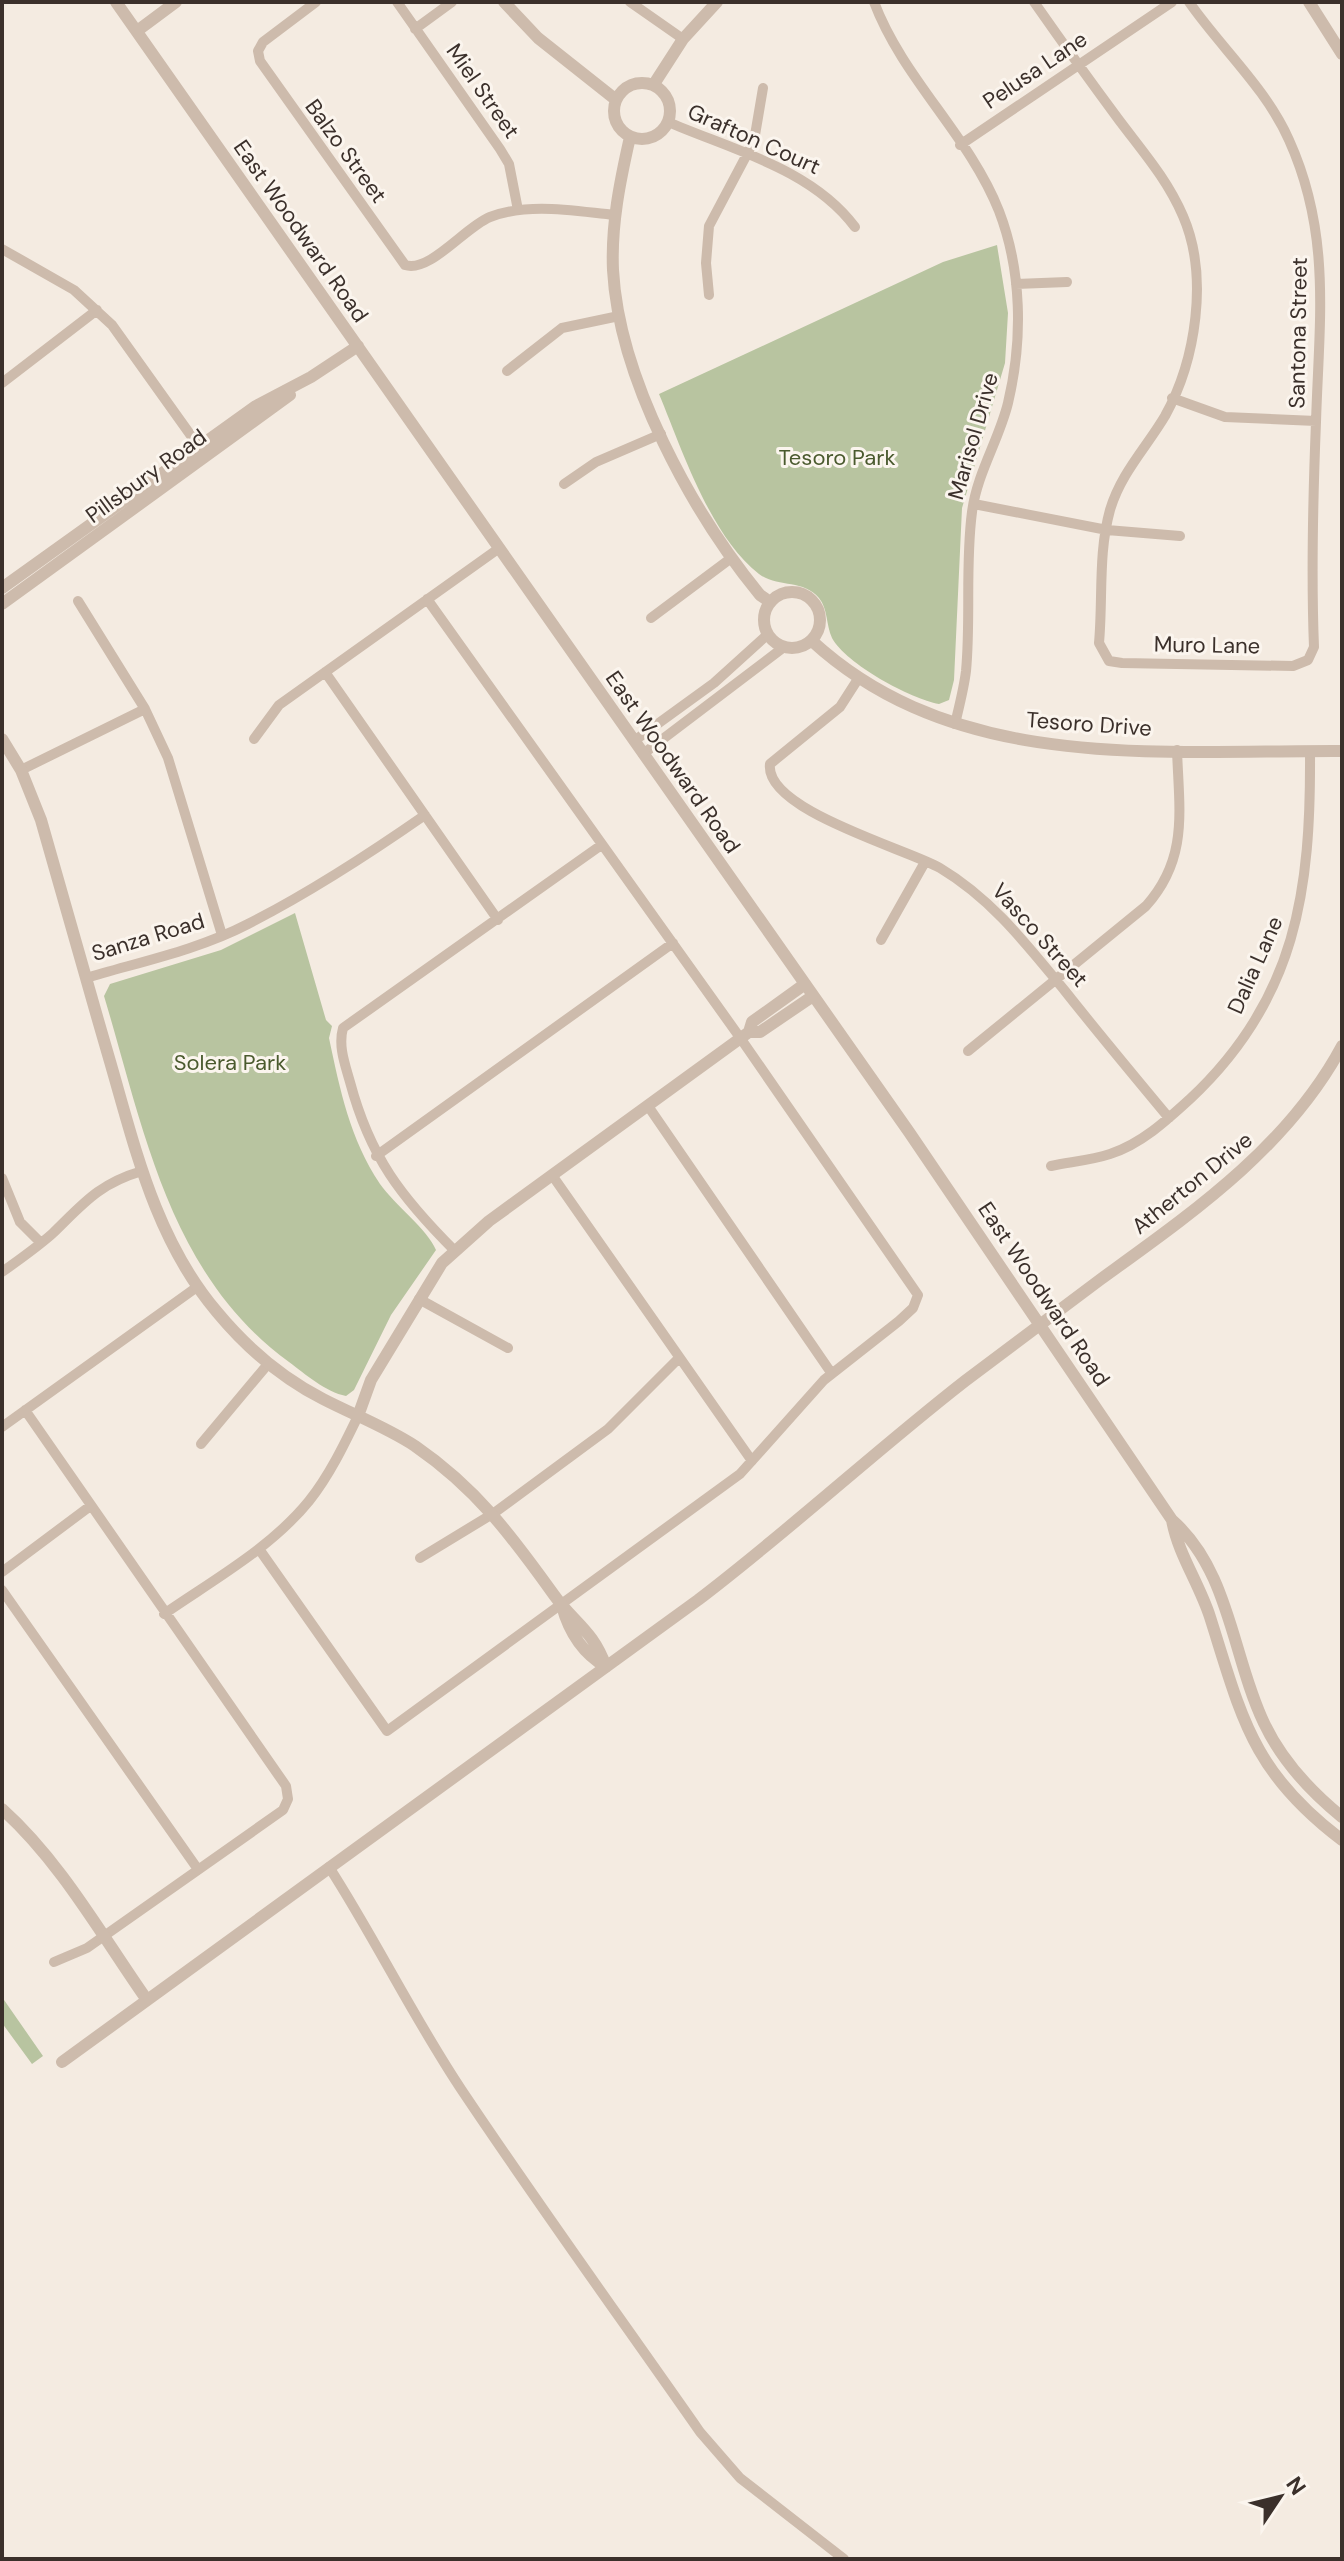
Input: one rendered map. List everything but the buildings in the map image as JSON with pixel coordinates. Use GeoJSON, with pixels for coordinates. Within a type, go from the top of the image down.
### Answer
{"type":"FeatureCollection","features":[{"type":"Feature","properties":{"kind":"street","name":"East Woodward Road"},"geometry":{"type":"LineString","coordinates":[[116,2],[805,984],[1172,1520],[1192,1537],[1210,1570],[1265,1724],[1302,1782],[1342,1817]]}},
{"type":"Feature","properties":{"kind":"street"},"geometry":{"type":"LineString","coordinates":[[137,31],[176,2]]}},
{"type":"Feature","properties":{"kind":"street","name":"Balzo Street"},"geometry":{"type":"LineString","coordinates":[[316,2],[263,42],[258,51],[274,85],[398,258],[412,267],[426,264],[482,222],[518,210]]}},
{"type":"Feature","properties":{"kind":"street","name":"Miel Street"},"geometry":{"type":"LineString","coordinates":[[397,2],[509,164],[518,210]]}},
{"type":"Feature","properties":{"kind":"street"},"geometry":{"type":"LineString","coordinates":[[415,29],[452,2]]}},
{"type":"Feature","properties":{"kind":"street"},"geometry":{"type":"LineString","coordinates":[[504,2],[538,38],[615,99]]}},
{"type":"Feature","properties":{"kind":"street"},"geometry":{"type":"LineString","coordinates":[[630,2],[683,39]]}},
{"type":"Feature","properties":{"kind":"street"},"geometry":{"type":"LineString","coordinates":[[654,84],[683,39],[717,2]]}},
{"type":"Feature","properties":{"kind":"street","name":"Marisol Drive"},"geometry":{"type":"LineString","coordinates":[[874,2],[898,51],[998,209],[1012,255],[1016,284],[1018,343],[1008,404],[984,465],[974,504],[966,671],[955,724]]}},
{"type":"Feature","properties":{"kind":"street"},"geometry":{"type":"LineString","coordinates":[[1034,2],[1163,175],[1189,232],[1197,308],[1183,372],[1165,415],[1128,467],[1110,510],[1107,530]]}},
{"type":"Feature","properties":{"kind":"street","name":"Pelusa Lane"},"geometry":{"type":"LineString","coordinates":[[960,145],[1172,2]]}},
{"type":"Feature","properties":{"kind":"street","name":"Santona Street"},"geometry":{"type":"LineString","coordinates":[[1189,2],[1263,95],[1288,137],[1305,180],[1319,242],[1323,306],[1316,421],[1312,655]]}},
{"type":"Feature","properties":{"kind":"street"},"geometry":{"type":"LineString","coordinates":[[1309,2],[1342,54]]}},
{"type":"Feature","properties":{"kind":"street"},"geometry":{"type":"LineString","coordinates":[[632,84],[654,84],[669,100],[668,122],[653,138],[630,137],[615,121],[615,99],[632,84]]}},
{"type":"Feature","properties":{"kind":"street"},"geometry":{"type":"LineString","coordinates":[[709,295],[706,263],[709,226],[719,202],[748,157],[763,88]]}},
{"type":"Feature","properties":{"kind":"street","name":"Grafton Court"},"geometry":{"type":"LineString","coordinates":[[668,122],[821,190],[855,227]]}},
{"type":"Feature","properties":{"kind":"street"},"geometry":{"type":"LineString","coordinates":[[630,137],[615,215],[613,269],[619,316],[640,385],[706,526],[760,595],[770,602]]}},
{"type":"Feature","properties":{"kind":"street"},"geometry":{"type":"LineString","coordinates":[[518,210],[548,209],[615,215]]}},
{"type":"Feature","properties":{"kind":"street"},"geometry":{"type":"LineString","coordinates":[[2,249],[49,273],[112,325],[203,453]]}},
{"type":"Feature","properties":{"kind":"street"},"geometry":{"type":"LineString","coordinates":[[1016,284],[1067,282]]}},
{"type":"Feature","properties":{"kind":"street"},"geometry":{"type":"LineString","coordinates":[[2,383],[97,310]]}},
{"type":"Feature","properties":{"kind":"street"},"geometry":{"type":"LineString","coordinates":[[507,371],[562,328],[619,316]]}},
{"type":"Feature","properties":{"kind":"street","name":"Pillsbury Road"},"geometry":{"type":"LineString","coordinates":[[2,604],[203,453],[256,406],[311,377],[358,346]]}},
{"type":"Feature","properties":{"kind":"street"},"geometry":{"type":"LineString","coordinates":[[1172,398],[1225,417],[1316,421]]}},
{"type":"Feature","properties":{"kind":"street"},"geometry":{"type":"LineString","coordinates":[[564,484],[596,462],[661,434]]}},
{"type":"Feature","properties":{"kind":"street","name":"Pillsbury Road"},"geometry":{"type":"LineString","coordinates":[[2,588],[203,453]]}},
{"type":"Feature","properties":{"kind":"street"},"geometry":{"type":"LineString","coordinates":[[974,504],[1107,530],[1180,536]]}},
{"type":"Feature","properties":{"kind":"street","name":"Muro Lane"},"geometry":{"type":"LineString","coordinates":[[1107,530],[1099,643],[1109,661],[1263,666],[1302,664],[1312,655]]}},
{"type":"Feature","properties":{"kind":"street"},"geometry":{"type":"LineString","coordinates":[[254,739],[279,705],[498,549]]}},
{"type":"Feature","properties":{"kind":"street"},"geometry":{"type":"LineString","coordinates":[[651,618],[730,559]]}},
{"type":"Feature","properties":{"kind":"street"},"geometry":{"type":"LineString","coordinates":[[795,592],[812,599],[820,615],[820,625],[812,641],[799,648],[784,647],[768,634],[764,618],[770,602],[786,593],[795,592]]}},
{"type":"Feature","properties":{"kind":"street"},"geometry":{"type":"LineString","coordinates":[[259,1549],[387,1731],[728,1483],[832,1374],[913,1308],[918,1295],[745,1036],[620,868],[600,846],[427,599]]}},
{"type":"Feature","properties":{"kind":"street"},"geometry":{"type":"LineString","coordinates":[[78,601],[145,709],[168,758],[222,935]]}},
{"type":"Feature","properties":{"kind":"street"},"geometry":{"type":"LineString","coordinates":[[634,741],[714,683],[768,634]]}},
{"type":"Feature","properties":{"kind":"street","name":"Tesoro Drive"},"geometry":{"type":"LineString","coordinates":[[812,641],[858,679],[891,698],[955,724],[1054,746],[1342,751]]}},
{"type":"Feature","properties":{"kind":"street"},"geometry":{"type":"LineString","coordinates":[[643,754],[784,647]]}},
{"type":"Feature","properties":{"kind":"street"},"geometry":{"type":"LineString","coordinates":[[325,672],[498,920]]}},
{"type":"Feature","properties":{"kind":"street","name":"Vasco Street"},"geometry":{"type":"LineString","coordinates":[[858,679],[840,707],[810,735],[781,754],[769,770],[778,787],[791,799],[857,834],[925,862],[984,898],[1169,1118]]}},
{"type":"Feature","properties":{"kind":"street"},"geometry":{"type":"LineString","coordinates":[[21,770],[145,709]]}},
{"type":"Feature","properties":{"kind":"street"},"geometry":{"type":"LineString","coordinates":[[2,739],[21,770],[41,820],[142,1171],[168,1238],[197,1287],[237,1334],[268,1364],[320,1398],[414,1445],[468,1486],[494,1513],[562,1606],[567,1625],[588,1657],[606,1667]]}},
{"type":"Feature","properties":{"kind":"street"},"geometry":{"type":"LineString","coordinates":[[968,1051],[1146,906],[1170,872],[1178,850],[1180,827],[1177,750]]}},
{"type":"Feature","properties":{"kind":"street","name":"Dalia Lane"},"geometry":{"type":"LineString","coordinates":[[1051,1166],[1111,1154],[1147,1136],[1208,1082],[1259,1014],[1286,956],[1298,920],[1308,867],[1310,751]]}},
{"type":"Feature","properties":{"kind":"street","name":"Sanza Road"},"geometry":{"type":"LineString","coordinates":[[86,978],[248,924],[365,856],[425,815]]}},
{"type":"Feature","properties":{"kind":"street"},"geometry":{"type":"LineString","coordinates":[[455,1251],[411,1206],[376,1156],[359,1115],[346,1069],[340,1040],[343,1028],[600,846]]}},
{"type":"Feature","properties":{"kind":"street"},"geometry":{"type":"LineString","coordinates":[[881,940],[925,862]]}},
{"type":"Feature","properties":{"kind":"street"},"geometry":{"type":"LineString","coordinates":[[376,1156],[673,943]]}},
{"type":"Feature","properties":{"kind":"street"},"geometry":{"type":"LineString","coordinates":[[745,1036],[752,1022],[805,984]]}},
{"type":"Feature","properties":{"kind":"street"},"geometry":{"type":"LineString","coordinates":[[164,1614],[259,1549],[308,1502],[339,1456],[371,1380],[442,1263],[489,1221],[745,1036],[760,1032],[813,996]]}},
{"type":"Feature","properties":{"kind":"street","name":"Atherton Drive"},"geometry":{"type":"LineString","coordinates":[[62,2062],[760,1553],[874,1452],[1040,1323],[1157,1239],[1265,1151],[1303,1108],[1342,1046]]}},
{"type":"Feature","properties":{"kind":"street"},"geometry":{"type":"LineString","coordinates":[[648,1106],[832,1374]]}},
{"type":"Feature","properties":{"kind":"street"},"geometry":{"type":"LineString","coordinates":[[2,1272],[41,1243],[90,1195],[112,1182],[142,1171]]}},
{"type":"Feature","properties":{"kind":"street"},"geometry":{"type":"LineString","coordinates":[[552,1175],[752,1461]]}},
{"type":"Feature","properties":{"kind":"street"},"geometry":{"type":"LineString","coordinates":[[2,1178],[20,1222],[41,1243]]}},
{"type":"Feature","properties":{"kind":"street"},"geometry":{"type":"LineString","coordinates":[[2,1427],[197,1287]]}},
{"type":"Feature","properties":{"kind":"street"},"geometry":{"type":"LineString","coordinates":[[419,1299],[508,1348]]}},
{"type":"Feature","properties":{"kind":"street"},"geometry":{"type":"LineString","coordinates":[[420,1558],[494,1513],[608,1429],[679,1358]]}},
{"type":"Feature","properties":{"kind":"street"},"geometry":{"type":"LineString","coordinates":[[201,1444],[268,1364]]}},
{"type":"Feature","properties":{"kind":"street"},"geometry":{"type":"LineString","coordinates":[[25,1410],[89,1507],[286,1786],[288,1799],[283,1810],[102,1937],[54,1962]]}},
{"type":"Feature","properties":{"kind":"street"},"geometry":{"type":"LineString","coordinates":[[2,1572],[89,1507]]}},
{"type":"Feature","properties":{"kind":"street","name":"East Woodward Road"},"geometry":{"type":"LineString","coordinates":[[1172,1520],[1176,1544],[1210,1615],[1226,1675],[1249,1735],[1288,1794],[1342,1840]]}},
{"type":"Feature","properties":{"kind":"street"},"geometry":{"type":"LineString","coordinates":[[2,1590],[197,1868]]}},
{"type":"Feature","properties":{"kind":"street"},"geometry":{"type":"LineString","coordinates":[[2,1811],[30,1836],[147,2000]]}},
{"type":"Feature","properties":{"kind":"street"},"geometry":{"type":"LineString","coordinates":[[329,1867],[379,1945],[414,2013],[462,2090],[700,2432],[740,2478],[844,2559]]}},
{"type":"Feature","properties":{"kind":"green space","name":"Tesoro Park"},"geometry":{"type":"Polygon","coordinates":[[[997,245],[1008,313],[1005,363],[962,508],[954,680],[949,700],[939,704],[897,688],[851,659],[832,638],[824,607],[813,592],[766,578],[742,558],[726,538],[699,490],[659,394],[943,262],[997,245]]]}},
{"type":"Feature","properties":{"kind":"green space","name":"Solera Park"},"geometry":{"type":"Polygon","coordinates":[[[295,913],[326,1020],[332,1026],[329,1038],[337,1076],[361,1150],[380,1184],[426,1234],[436,1250],[391,1315],[354,1390],[346,1396],[331,1391],[309,1377],[248,1327],[215,1287],[188,1243],[148,1147],[104,996],[110,984],[221,950],[295,913]]]}},
{"type":"Feature","properties":{"kind":"green space"},"geometry":{"type":"Polygon","coordinates":[[[2,1997],[43,2056],[32,2064],[2,2023],[2,1997]]]}}]}
